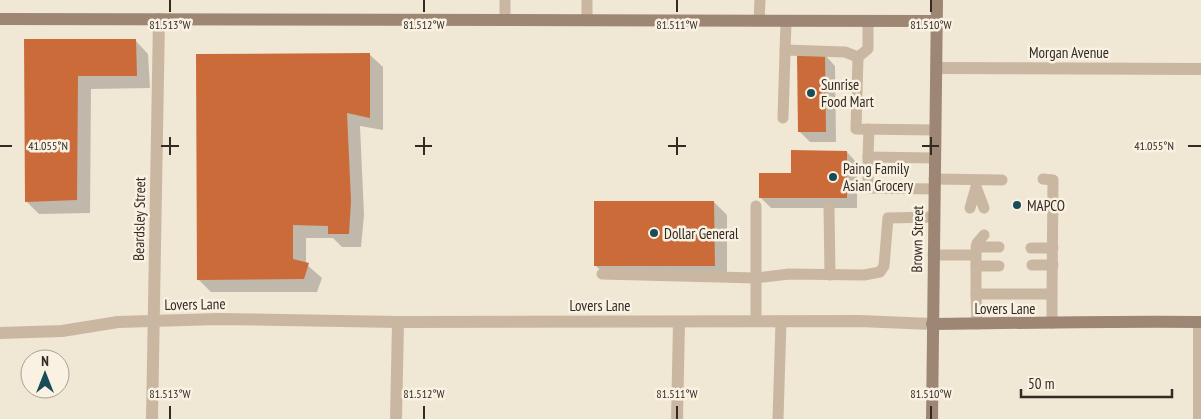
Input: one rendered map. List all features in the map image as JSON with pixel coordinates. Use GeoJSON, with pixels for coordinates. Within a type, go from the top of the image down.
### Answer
{"type":"FeatureCollection","features":[{"type":"Feature","properties":{"kind":"street","name":"Brown Street"},"geometry":{"type":"LineString","coordinates":[[932,419],[937,0]]}},
{"type":"Feature","properties":{"kind":"street"},"geometry":{"type":"LineString","coordinates":[[0,19],[936,21]]}},
{"type":"Feature","properties":{"kind":"street","name":"Beardsley Street"},"geometry":{"type":"LineString","coordinates":[[152,419],[159,19]]}},
{"type":"Feature","properties":{"kind":"street","name":"Morgan Avenue"},"geometry":{"type":"LineString","coordinates":[[937,68],[1201,69]]}},
{"type":"Feature","properties":{"kind":"street","name":"Lovers Lane"},"geometry":{"type":"LineString","coordinates":[[0,333],[62,331],[118,322],[154,321],[859,321],[932,324],[1076,321],[1200,322]]}},
{"type":"Feature","properties":{"kind":"street"},"geometry":{"type":"LineString","coordinates":[[396,419],[398,322]]}},
{"type":"Feature","properties":{"kind":"street"},"geometry":{"type":"LineString","coordinates":[[677,419],[679,322]]}},
{"type":"Feature","properties":{"kind":"street"},"geometry":{"type":"LineString","coordinates":[[1199,419],[1200,322]]}},
{"type":"Feature","properties":{"kind":"lane"},"geometry":{"type":"LineString","coordinates":[[505,20],[506,0]]}},
{"type":"Feature","properties":{"kind":"lane"},"geometry":{"type":"LineString","coordinates":[[587,0],[587,20]]}},
{"type":"Feature","properties":{"kind":"lane"},"geometry":{"type":"LineString","coordinates":[[759,21],[760,0]]}},
{"type":"Feature","properties":{"kind":"lane"},"geometry":{"type":"LineString","coordinates":[[782,118],[786,21]]}},
{"type":"Feature","properties":{"kind":"lane"},"geometry":{"type":"LineString","coordinates":[[868,21],[868,49],[858,57],[856,128],[935,130]]}},
{"type":"Feature","properties":{"kind":"lane"},"geometry":{"type":"LineString","coordinates":[[785,50],[845,52],[858,57]]}},
{"type":"Feature","properties":{"kind":"lane"},"geometry":{"type":"LineString","coordinates":[[869,129],[868,188],[1002,180]]}},
{"type":"Feature","properties":{"kind":"lane"},"geometry":{"type":"LineString","coordinates":[[868,157],[934,158]]}},
{"type":"Feature","properties":{"kind":"lane"},"geometry":{"type":"LineString","coordinates":[[1043,179],[1054,180],[1052,323]]}},
{"type":"Feature","properties":{"kind":"lane"},"geometry":{"type":"LineString","coordinates":[[970,208],[976,183]]}},
{"type":"Feature","properties":{"kind":"lane"},"geometry":{"type":"LineString","coordinates":[[976,183],[984,208]]}},
{"type":"Feature","properties":{"kind":"lane"},"geometry":{"type":"LineString","coordinates":[[756,206],[756,321]]}},
{"type":"Feature","properties":{"kind":"lane"},"geometry":{"type":"LineString","coordinates":[[829,206],[830,275]]}},
{"type":"Feature","properties":{"kind":"lane"},"geometry":{"type":"LineString","coordinates":[[602,274],[756,278],[789,274],[853,276],[880,272],[886,258],[888,218],[934,217]]}},
{"type":"Feature","properties":{"kind":"lane"},"geometry":{"type":"LineString","coordinates":[[933,255],[977,247],[999,247]]}},
{"type":"Feature","properties":{"kind":"lane"},"geometry":{"type":"LineString","coordinates":[[977,247],[1000,266]]}},
{"type":"Feature","properties":{"kind":"lane"},"geometry":{"type":"LineString","coordinates":[[977,247],[977,324]]}},
{"type":"Feature","properties":{"kind":"lane"},"geometry":{"type":"LineString","coordinates":[[1031,248],[1053,248]]}},
{"type":"Feature","properties":{"kind":"lane"},"geometry":{"type":"LineString","coordinates":[[1032,266],[1053,265]]}},
{"type":"Feature","properties":{"kind":"lane"},"geometry":{"type":"LineString","coordinates":[[976,294],[1052,294]]}},
{"type":"Feature","properties":{"kind":"lane"},"geometry":{"type":"LineString","coordinates":[[778,419],[781,321]]}},
{"type":"Feature","properties":{"kind":"building"},"geometry":{"type":"Polygon","coordinates":[[[24,39],[136,39],[137,76],[78,76],[77,200],[25,202],[24,39]]]}},
{"type":"Feature","properties":{"kind":"building"},"geometry":{"type":"Polygon","coordinates":[[[370,53],[370,118],[347,113],[351,201],[349,234],[328,234],[328,226],[293,225],[293,259],[309,263],[304,279],[197,280],[196,54],[370,53]]]}},
{"type":"Feature","properties":{"kind":"building","name":"Sunrise Food Mart"},"geometry":{"type":"Polygon","coordinates":[[[797,54],[825,54],[826,132],[798,132],[797,54]]]}},
{"type":"Feature","properties":{"kind":"building"},"geometry":{"type":"Polygon","coordinates":[[[791,150],[847,151],[847,198],[759,198],[759,173],[791,173],[791,150]]]}},
{"type":"Feature","properties":{"kind":"building","name":"Dollar General"},"geometry":{"type":"Polygon","coordinates":[[[594,201],[714,201],[715,266],[594,266],[594,201]]]}},
{"type":"Feature","properties":{"kind":"place","name":"Sunrise Food Mart"},"geometry":{"type":"Point","coordinates":[811,93]}},
{"type":"Feature","properties":{"kind":"place","name":"Paing Family Asian Grocery"},"geometry":{"type":"Point","coordinates":[833,177]}},
{"type":"Feature","properties":{"kind":"place","name":"MAPCO"},"geometry":{"type":"Point","coordinates":[1017,205]}},
{"type":"Feature","properties":{"kind":"place","name":"Dollar General"},"geometry":{"type":"Point","coordinates":[654,233]}}]}
